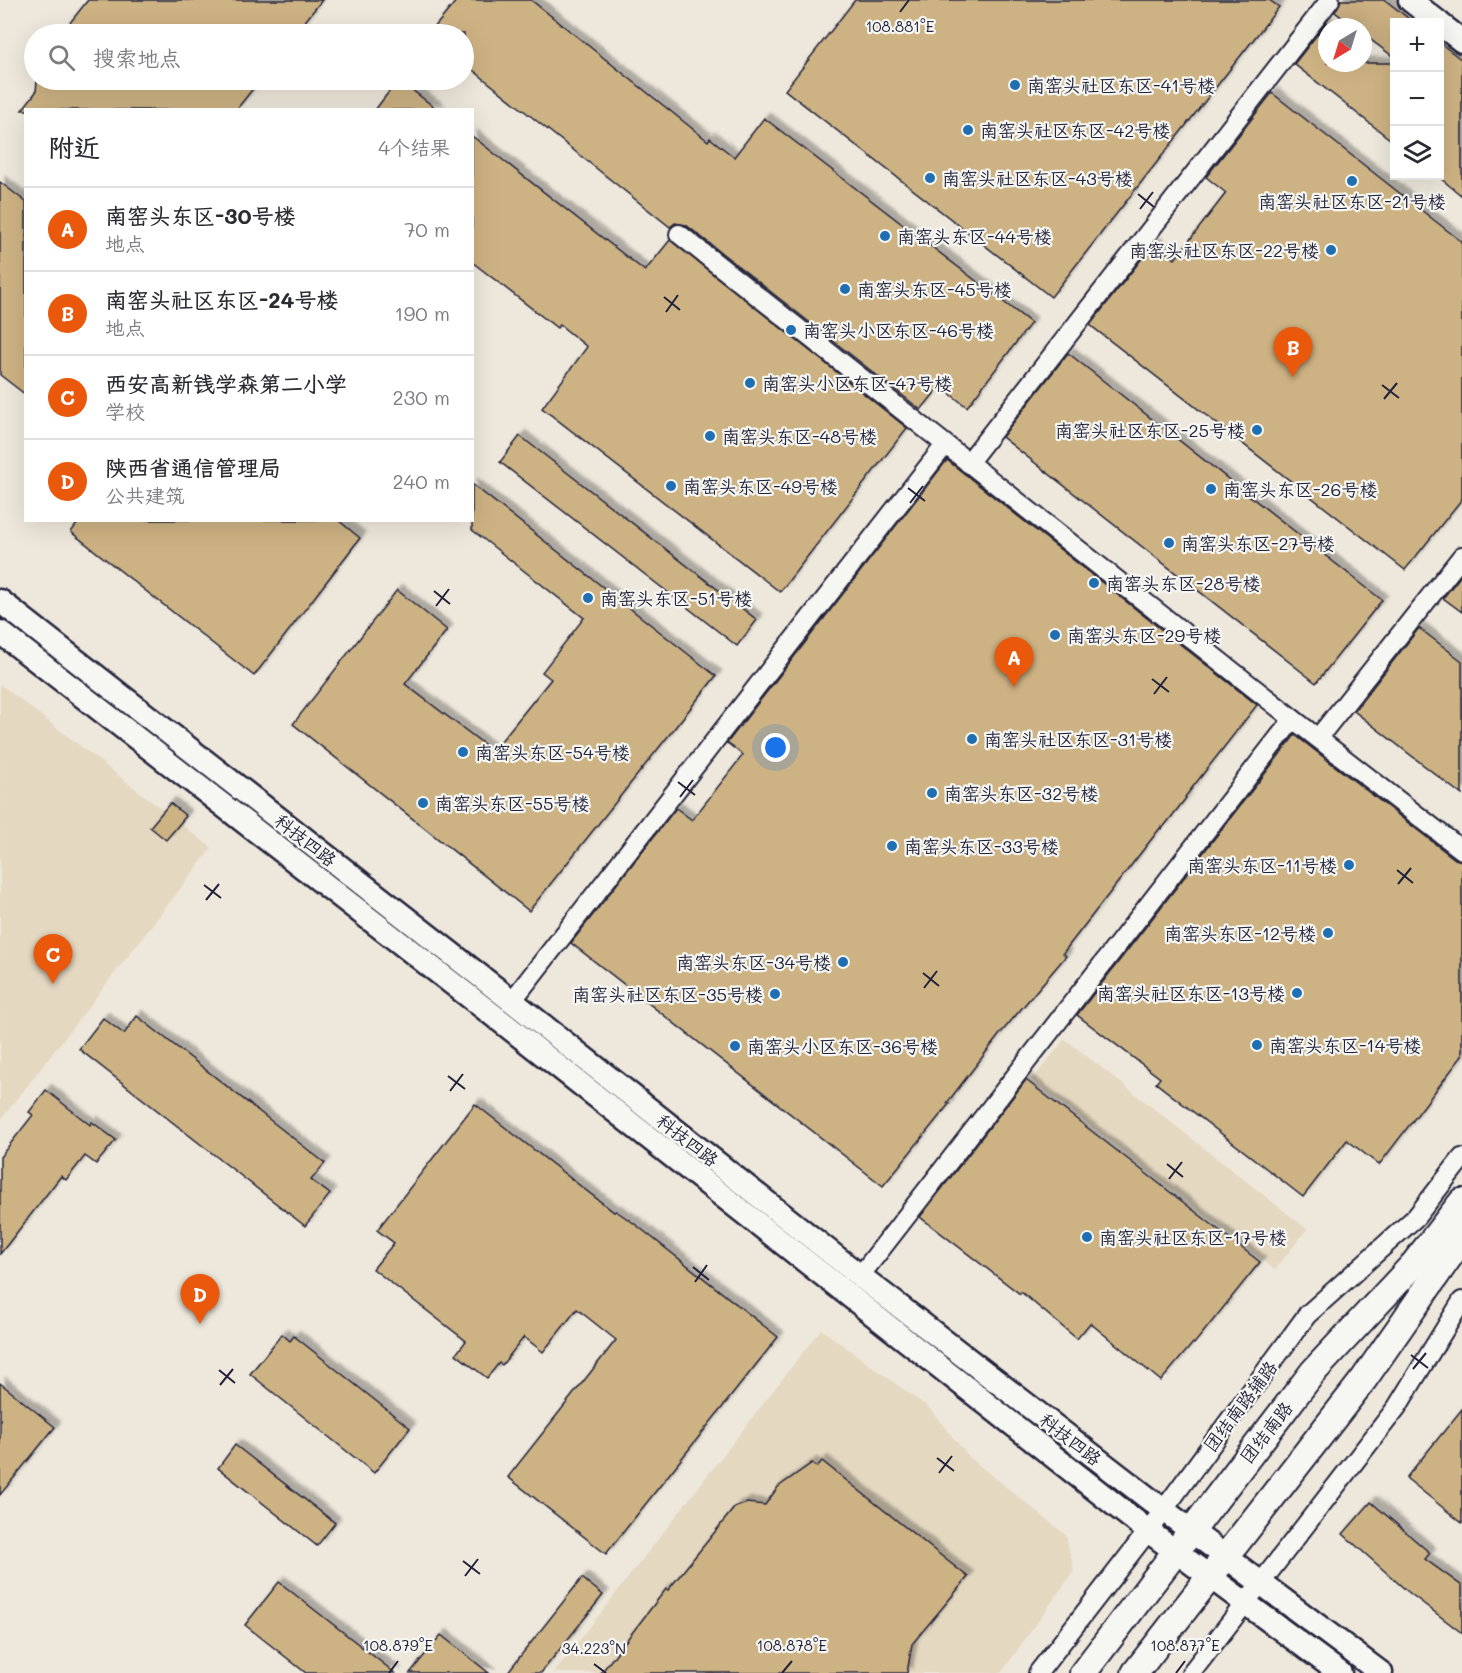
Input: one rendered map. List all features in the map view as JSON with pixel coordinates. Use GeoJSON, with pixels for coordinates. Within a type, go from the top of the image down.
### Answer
{"type":"FeatureCollection","features":[{"type":"Feature","properties":{"kind":"main road","name":"团结南路"},"geometry":{"type":"LineString","coordinates":[[1083,1673],[1190,1530],[1313,1372],[1414,1264],[1462,1202]]}},
{"type":"Feature","properties":{"kind":"main road"},"geometry":{"type":"LineString","coordinates":[[1135,1673],[1364,1379],[1462,1238]]}},
{"type":"Feature","properties":{"kind":"street"},"geometry":{"type":"LineString","coordinates":[[968,463],[1330,0]]}},
{"type":"Feature","properties":{"kind":"street"},"geometry":{"type":"LineString","coordinates":[[1410,0],[1433,18]]}},
{"type":"Feature","properties":{"kind":"street"},"geometry":{"type":"LineString","coordinates":[[1444,27],[1462,41]]}},
{"type":"Feature","properties":{"kind":"street"},"geometry":{"type":"LineString","coordinates":[[680,234],[1293,720],[1462,850]]}},
{"type":"Feature","properties":{"kind":"street"},"geometry":{"type":"LineString","coordinates":[[512,1001],[945,445]]}},
{"type":"Feature","properties":{"kind":"street"},"geometry":{"type":"LineString","coordinates":[[1318,738],[1462,556]]}},
{"type":"Feature","properties":{"kind":"street","name":"科技四路"},"geometry":{"type":"LineString","coordinates":[[0,601],[860,1276],[1162,1509],[1381,1673]]}},
{"type":"Feature","properties":{"kind":"street","name":"科技四路"},"geometry":{"type":"LineString","coordinates":[[0,632],[498,1019],[1148,1531],[1341,1673]]}},
{"type":"Feature","properties":{"kind":"street"},"geometry":{"type":"LineString","coordinates":[[860,1276],[1293,720]]}},
{"type":"Feature","properties":{"kind":"street","name":"团结南路辅路"},"geometry":{"type":"LineString","coordinates":[[1038,1673],[1148,1531],[1307,1315],[1416,1217],[1462,1158]]}},
{"type":"Feature","properties":{"kind":"street"},"geometry":{"type":"LineString","coordinates":[[1191,1673],[1397,1407],[1462,1301]]}},
{"type":"Feature","properties":{"kind":"shaded area"},"geometry":{"type":"Polygon","coordinates":[[[0,684],[212,848],[0,1121],[0,684]]]}},
{"type":"Feature","properties":{"kind":"shaded area"},"geometry":{"type":"Polygon","coordinates":[[[1065,1039],[1307,1229],[1275,1270],[1032,1080],[1065,1039]]]}},
{"type":"Feature","properties":{"kind":"shaded area"},"geometry":{"type":"Polygon","coordinates":[[[821,1329],[929,1408],[969,1457],[1066,1535],[1074,1571],[1001,1673],[554,1673],[821,1329]]]}},
{"type":"Feature","properties":{"kind":"building"},"geometry":{"type":"Polygon","coordinates":[[[88,0],[322,0],[303,24],[69,24],[88,0]]]}},
{"type":"Feature","properties":{"kind":"building"},"geometry":{"type":"Polygon","coordinates":[[[457,0],[531,0],[708,141],[710,138],[734,157],[764,118],[1031,323],[967,407],[940,386],[921,410],[686,225],[675,223],[670,227],[474,71],[474,24],[437,24],[457,0]]]}},
{"type":"Feature","properties":{"kind":"building"},"geometry":{"type":"Polygon","coordinates":[[[855,0],[1269,0],[1279,7],[1051,297],[785,90],[855,0]]]}},
{"type":"Feature","properties":{"kind":"building"},"geometry":{"type":"Polygon","coordinates":[[[1341,0],[1385,0],[1408,18],[1390,18],[1390,54],[1372,41],[1372,18],[1343,18],[1335,12],[1341,0]]]}},
{"type":"Feature","properties":{"kind":"building"},"geometry":{"type":"Polygon","coordinates":[[[1318,33],[1318,72],[1372,72],[1372,63],[1390,63],[1390,139],[1294,64],[1318,33]]]}},
{"type":"Feature","properties":{"kind":"building"},"geometry":{"type":"Polygon","coordinates":[[[1444,46],[1462,60],[1462,196],[1442,180],[1444,46]]]}},
{"type":"Feature","properties":{"kind":"building"},"geometry":{"type":"Polygon","coordinates":[[[36,90],[252,90],[238,108],[24,108],[22,110],[36,90]]]}},
{"type":"Feature","properties":{"kind":"building"},"geometry":{"type":"Polygon","coordinates":[[[390,90],[412,90],[435,108],[377,108],[390,90]]]}},
{"type":"Feature","properties":{"kind":"building"},"geometry":{"type":"Polygon","coordinates":[[[1272,93],[1462,242],[1462,499],[1405,570],[1090,325],[1154,243],[1175,259],[1226,193],[1206,177],[1272,93]]]}},
{"type":"Feature","properties":{"kind":"building"},"geometry":{"type":"Polygon","coordinates":[[[474,138],[645,271],[670,240],[907,428],[780,592],[542,408],[587,347],[560,325],[557,328],[474,264],[474,138]]]}},
{"type":"Feature","properties":{"kind":"building"},"geometry":{"type":"Polygon","coordinates":[[[0,182],[24,200],[24,393],[0,375],[0,182]]]}},
{"type":"Feature","properties":{"kind":"building"},"geometry":{"type":"Polygon","coordinates":[[[1068,353],[1382,600],[1316,683],[1002,437],[1068,353]]]}},
{"type":"Feature","properties":{"kind":"building"},"geometry":{"type":"Polygon","coordinates":[[[520,436],[757,620],[737,646],[500,462],[520,436]]]}},
{"type":"Feature","properties":{"kind":"building"},"geometry":{"type":"Polygon","coordinates":[[[947,460],[1257,705],[1063,953],[1066,956],[1000,1034],[947,1103],[949,1104],[883,1186],[571,943],[676,808],[692,820],[743,755],[727,743],[947,460]]]}},
{"type":"Feature","properties":{"kind":"building"},"geometry":{"type":"Polygon","coordinates":[[[474,486],[716,676],[529,911],[293,724],[397,590],[447,630],[405,684],[493,751],[551,679],[542,672],[584,618],[472,530],[474,486]]]}},
{"type":"Feature","properties":{"kind":"building"},"geometry":{"type":"Polygon","coordinates":[[[78,522],[340,522],[360,538],[254,676],[71,532],[78,522]]]}},
{"type":"Feature","properties":{"kind":"building"},"geometry":{"type":"Polygon","coordinates":[[[1462,574],[1462,612],[1443,598],[1462,574]]]}},
{"type":"Feature","properties":{"kind":"building"},"geometry":{"type":"Polygon","coordinates":[[[1419,628],[1462,661],[1462,795],[1354,711],[1419,628]]]}},
{"type":"Feature","properties":{"kind":"building"},"geometry":{"type":"Polygon","coordinates":[[[1295,735],[1455,859],[1462,861],[1462,1056],[1379,1165],[1347,1140],[1303,1197],[1156,1083],[1160,1078],[1077,1015],[1295,735]]]}},
{"type":"Feature","properties":{"kind":"building"},"geometry":{"type":"Polygon","coordinates":[[[170,803],[186,816],[166,840],[150,827],[170,803]]]}},
{"type":"Feature","properties":{"kind":"building"},"geometry":{"type":"Polygon","coordinates":[[[137,1016],[325,1163],[311,1180],[330,1194],[305,1226],[79,1049],[103,1018],[124,1034],[137,1016]]]}},
{"type":"Feature","properties":{"kind":"building"},"geometry":{"type":"Polygon","coordinates":[[[1026,1080],[1260,1262],[1161,1381],[1090,1323],[1077,1339],[1021,1292],[1020,1294],[920,1217],[1026,1080]]]}},
{"type":"Feature","properties":{"kind":"building"},"geometry":{"type":"Polygon","coordinates":[[[46,1090],[90,1125],[92,1122],[116,1140],[96,1164],[85,1156],[66,1180],[61,1176],[0,1254],[0,1157],[33,1115],[29,1112],[46,1090]]]}},
{"type":"Feature","properties":{"kind":"building"},"geometry":{"type":"Polygon","coordinates":[[[475,1104],[614,1212],[616,1211],[635,1224],[778,1337],[606,1554],[508,1477],[616,1340],[577,1309],[543,1352],[524,1337],[502,1365],[499,1363],[487,1378],[456,1354],[466,1341],[373,1269],[394,1243],[377,1230],[475,1104]]]}},
{"type":"Feature","properties":{"kind":"building"},"geometry":{"type":"Polygon","coordinates":[[[282,1334],[290,1341],[294,1336],[410,1428],[374,1473],[250,1374],[282,1334]]]}},
{"type":"Feature","properties":{"kind":"building"},"geometry":{"type":"Polygon","coordinates":[[[0,1383],[55,1427],[0,1495],[0,1383]]]}},
{"type":"Feature","properties":{"kind":"building"},"geometry":{"type":"Polygon","coordinates":[[[1462,1409],[1462,1523],[1406,1478],[1462,1409]]]}},
{"type":"Feature","properties":{"kind":"building"},"geometry":{"type":"Polygon","coordinates":[[[235,1445],[335,1523],[317,1546],[218,1468],[235,1445]]]}},
{"type":"Feature","properties":{"kind":"building"},"geometry":{"type":"Polygon","coordinates":[[[822,1461],[968,1577],[912,1644],[907,1673],[601,1673],[666,1589],[668,1590],[735,1507],[747,1503],[765,1505],[778,1487],[812,1463],[817,1467],[822,1461]]]}},
{"type":"Feature","properties":{"kind":"building"},"geometry":{"type":"Polygon","coordinates":[[[1371,1502],[1430,1553],[1425,1559],[1462,1586],[1462,1633],[1407,1591],[1343,1534],[1371,1502]]]}},
{"type":"Feature","properties":{"kind":"building"},"geometry":{"type":"Polygon","coordinates":[[[582,1578],[603,1595],[541,1673],[507,1673],[582,1578]]]}},
{"type":"Feature","properties":{"kind":"building"},"geometry":{"type":"Polygon","coordinates":[[[279,1582],[395,1673],[306,1673],[245,1625],[279,1582]]]}},
{"type":"Feature","properties":{"kind":"building"},"geometry":{"type":"Polygon","coordinates":[[[441,1635],[489,1673],[410,1673],[441,1635]]]}},
{"type":"Feature","properties":{"kind":"place","name":"南窑头社区东区-41号楼"},"geometry":{"type":"Point","coordinates":[1015,85]}},
{"type":"Feature","properties":{"kind":"place","name":"南窑头社区东区-42号楼"},"geometry":{"type":"Point","coordinates":[968,130]}},
{"type":"Feature","properties":{"kind":"place","name":"南窑头社区东区-43号楼"},"geometry":{"type":"Point","coordinates":[930,178]}},
{"type":"Feature","properties":{"kind":"place","name":"南窑头社区东区-21号楼"},"geometry":{"type":"Point","coordinates":[1352,181]}},
{"type":"Feature","properties":{"kind":"place","name":"南窑头东区-44号楼"},"geometry":{"type":"Point","coordinates":[885,236]}},
{"type":"Feature","properties":{"kind":"place","name":"南窑头社区东区-22号楼"},"geometry":{"type":"Point","coordinates":[1331,250]}},
{"type":"Feature","properties":{"kind":"place","name":"南窑头东区-45号楼"},"geometry":{"type":"Point","coordinates":[845,289]}},
{"type":"Feature","properties":{"kind":"place","name":"南窑头小区东区-46号楼"},"geometry":{"type":"Point","coordinates":[791,330]}},
{"type":"Feature","properties":{"kind":"place","name":"南窑头社区东区-24号楼"},"geometry":{"type":"Point","coordinates":[1293,377]}},
{"type":"Feature","properties":{"kind":"place","name":"南窑头小区东区-47号楼"},"geometry":{"type":"Point","coordinates":[750,383]}},
{"type":"Feature","properties":{"kind":"place","name":"南窑头社区东区-25号楼"},"geometry":{"type":"Point","coordinates":[1257,430]}},
{"type":"Feature","properties":{"kind":"place","name":"南窑头东区-48号楼"},"geometry":{"type":"Point","coordinates":[710,436]}},
{"type":"Feature","properties":{"kind":"place","name":"南窑头东区-49号楼"},"geometry":{"type":"Point","coordinates":[671,486]}},
{"type":"Feature","properties":{"kind":"place","name":"南窑头东区-26号楼"},"geometry":{"type":"Point","coordinates":[1211,489]}},
{"type":"Feature","properties":{"kind":"place","name":"南窑头东区-27号楼"},"geometry":{"type":"Point","coordinates":[1169,543]}},
{"type":"Feature","properties":{"kind":"place","name":"南窑头东区-28号楼"},"geometry":{"type":"Point","coordinates":[1094,583]}},
{"type":"Feature","properties":{"kind":"place","name":"南窑头东区-51号楼"},"geometry":{"type":"Point","coordinates":[588,598]}},
{"type":"Feature","properties":{"kind":"place","name":"南窑头东区-29号楼"},"geometry":{"type":"Point","coordinates":[1055,635]}},
{"type":"Feature","properties":{"kind":"place","name":"南窑头东区-30号楼"},"geometry":{"type":"Point","coordinates":[1014,687]}},
{"type":"Feature","properties":{"kind":"place","name":"南窑头社区东区-31号楼"},"geometry":{"type":"Point","coordinates":[972,739]}},
{"type":"Feature","properties":{"kind":"place","name":"南窑头东区-54号楼"},"geometry":{"type":"Point","coordinates":[463,752]}},
{"type":"Feature","properties":{"kind":"place","name":"南窑头东区-32号楼"},"geometry":{"type":"Point","coordinates":[932,793]}},
{"type":"Feature","properties":{"kind":"place","name":"南窑头东区-55号楼"},"geometry":{"type":"Point","coordinates":[423,803]}},
{"type":"Feature","properties":{"kind":"place","name":"南窑头东区-33号楼"},"geometry":{"type":"Point","coordinates":[892,846]}},
{"type":"Feature","properties":{"kind":"place","name":"南窑头东区-11号楼"},"geometry":{"type":"Point","coordinates":[1349,865]}},
{"type":"Feature","properties":{"kind":"place","name":"南窑头东区-12号楼"},"geometry":{"type":"Point","coordinates":[1328,933]}},
{"type":"Feature","properties":{"kind":"place","name":"南窑头东区-34号楼"},"geometry":{"type":"Point","coordinates":[843,962]}},
{"type":"Feature","properties":{"kind":"place","name":"西安高新钱学森第二小学"},"geometry":{"type":"Point","coordinates":[53,984]}},
{"type":"Feature","properties":{"kind":"place","name":"南窑头社区东区-13号楼"},"geometry":{"type":"Point","coordinates":[1297,993]}},
{"type":"Feature","properties":{"kind":"place","name":"南窑头社区东区-35号楼"},"geometry":{"type":"Point","coordinates":[775,994]}},
{"type":"Feature","properties":{"kind":"place","name":"南窑头东区-14号楼"},"geometry":{"type":"Point","coordinates":[1257,1045]}},
{"type":"Feature","properties":{"kind":"place","name":"南窑头小区东区-36号楼"},"geometry":{"type":"Point","coordinates":[735,1046]}},
{"type":"Feature","properties":{"kind":"place","name":"南窑头社区东区-17号楼"},"geometry":{"type":"Point","coordinates":[1087,1237]}},
{"type":"Feature","properties":{"kind":"place","name":"陕西省通信管理局"},"geometry":{"type":"Point","coordinates":[200,1324]}}]}
